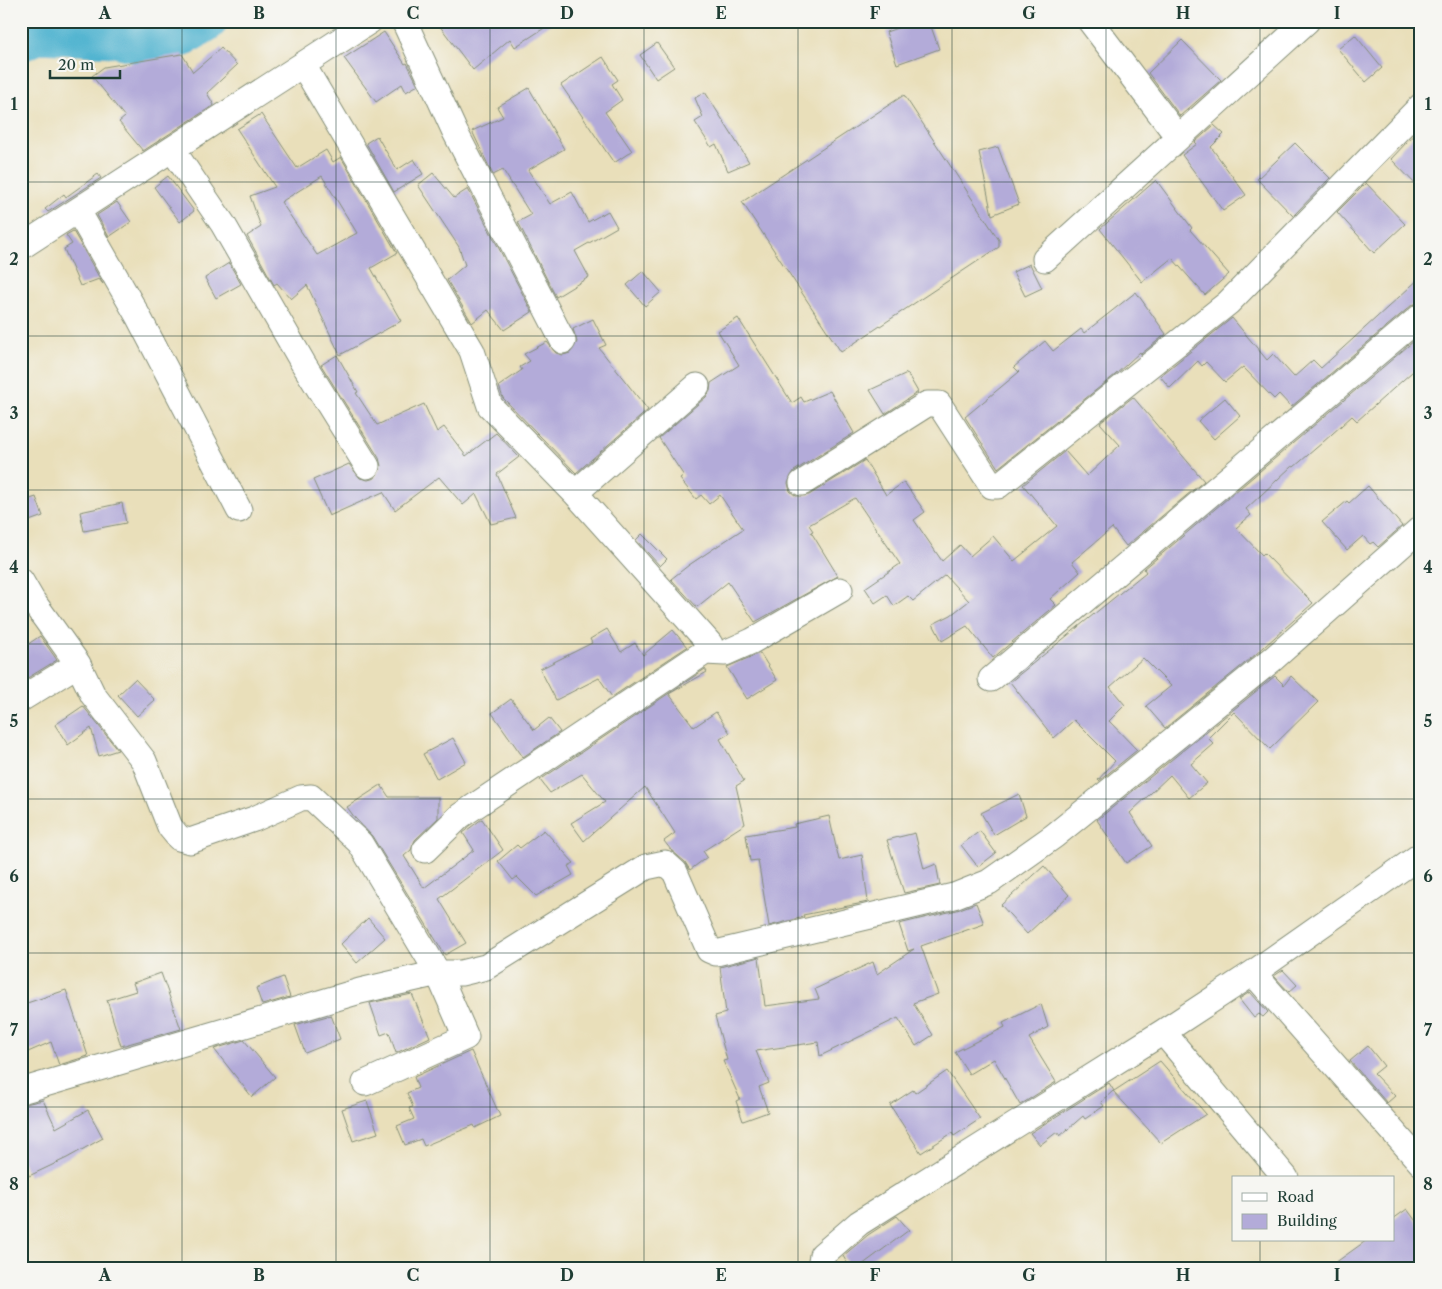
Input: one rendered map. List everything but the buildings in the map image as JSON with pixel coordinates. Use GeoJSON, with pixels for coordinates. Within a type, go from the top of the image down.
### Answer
{"type":"FeatureCollection","features":[{"type":"Feature","properties":{"kind":"street"},"geometry":{"type":"LineString","coordinates":[[21,247],[370,21]]}},
{"type":"Feature","properties":{"kind":"street"},"geometry":{"type":"LineString","coordinates":[[404,21],[455,132],[564,342]]}},
{"type":"Feature","properties":{"kind":"street"},"geometry":{"type":"LineString","coordinates":[[1090,21],[1178,137]]}},
{"type":"Feature","properties":{"kind":"street"},"geometry":{"type":"LineString","coordinates":[[1045,259],[1307,21]]}},
{"type":"Feature","properties":{"kind":"street"},"geometry":{"type":"LineString","coordinates":[[303,64],[406,242],[472,351],[490,406],[575,493],[710,644],[705,652],[460,816],[425,850]]}},
{"type":"Feature","properties":{"kind":"street"},"geometry":{"type":"LineString","coordinates":[[802,483],[927,404],[939,404],[992,486],[998,486],[1228,303],[1421,106]]}},
{"type":"Feature","properties":{"kind":"street"},"geometry":{"type":"LineString","coordinates":[[172,149],[223,224],[303,363],[367,466]]}},
{"type":"Feature","properties":{"kind":"street"},"geometry":{"type":"LineString","coordinates":[[78,211],[138,316],[239,510]]}},
{"type":"Feature","properties":{"kind":"street"},"geometry":{"type":"LineString","coordinates":[[991,679],[1235,472],[1270,446],[1421,316]]}},
{"type":"Feature","properties":{"kind":"street"},"geometry":{"type":"LineString","coordinates":[[575,493],[697,386]]}},
{"type":"Feature","properties":{"kind":"street"},"geometry":{"type":"LineString","coordinates":[[21,1090],[360,990],[438,973],[461,973],[486,967],[646,867],[665,863],[675,872],[709,950],[716,953],[954,896],[989,882],[1054,836],[1274,658],[1421,528]]}},
{"type":"Feature","properties":{"kind":"street"},"geometry":{"type":"LineString","coordinates":[[705,652],[725,653],[752,641],[840,590]]}},
{"type":"Feature","properties":{"kind":"street"},"geometry":{"type":"LineString","coordinates":[[25,596],[78,664],[93,695],[144,760],[170,827],[179,838],[190,841],[254,819],[301,798],[311,797],[360,843],[438,973],[466,1038],[364,1083]]}},
{"type":"Feature","properties":{"kind":"street"},"geometry":{"type":"LineString","coordinates":[[21,699],[78,664]]}},
{"type":"Feature","properties":{"kind":"street"},"geometry":{"type":"LineString","coordinates":[[820,1268],[822,1255],[859,1223],[1163,1032],[1253,973],[1421,855]]}},
{"type":"Feature","properties":{"kind":"street"},"geometry":{"type":"LineString","coordinates":[[1253,973],[1421,1163]]}},
{"type":"Feature","properties":{"kind":"street"},"geometry":{"type":"LineString","coordinates":[[1163,1032],[1284,1176]]}},
{"type":"Feature","properties":{"kind":"waterway"},"geometry":{"type":"LineString","coordinates":[[21,41],[40,33],[114,37],[142,43],[181,37],[207,21]]}}]}
